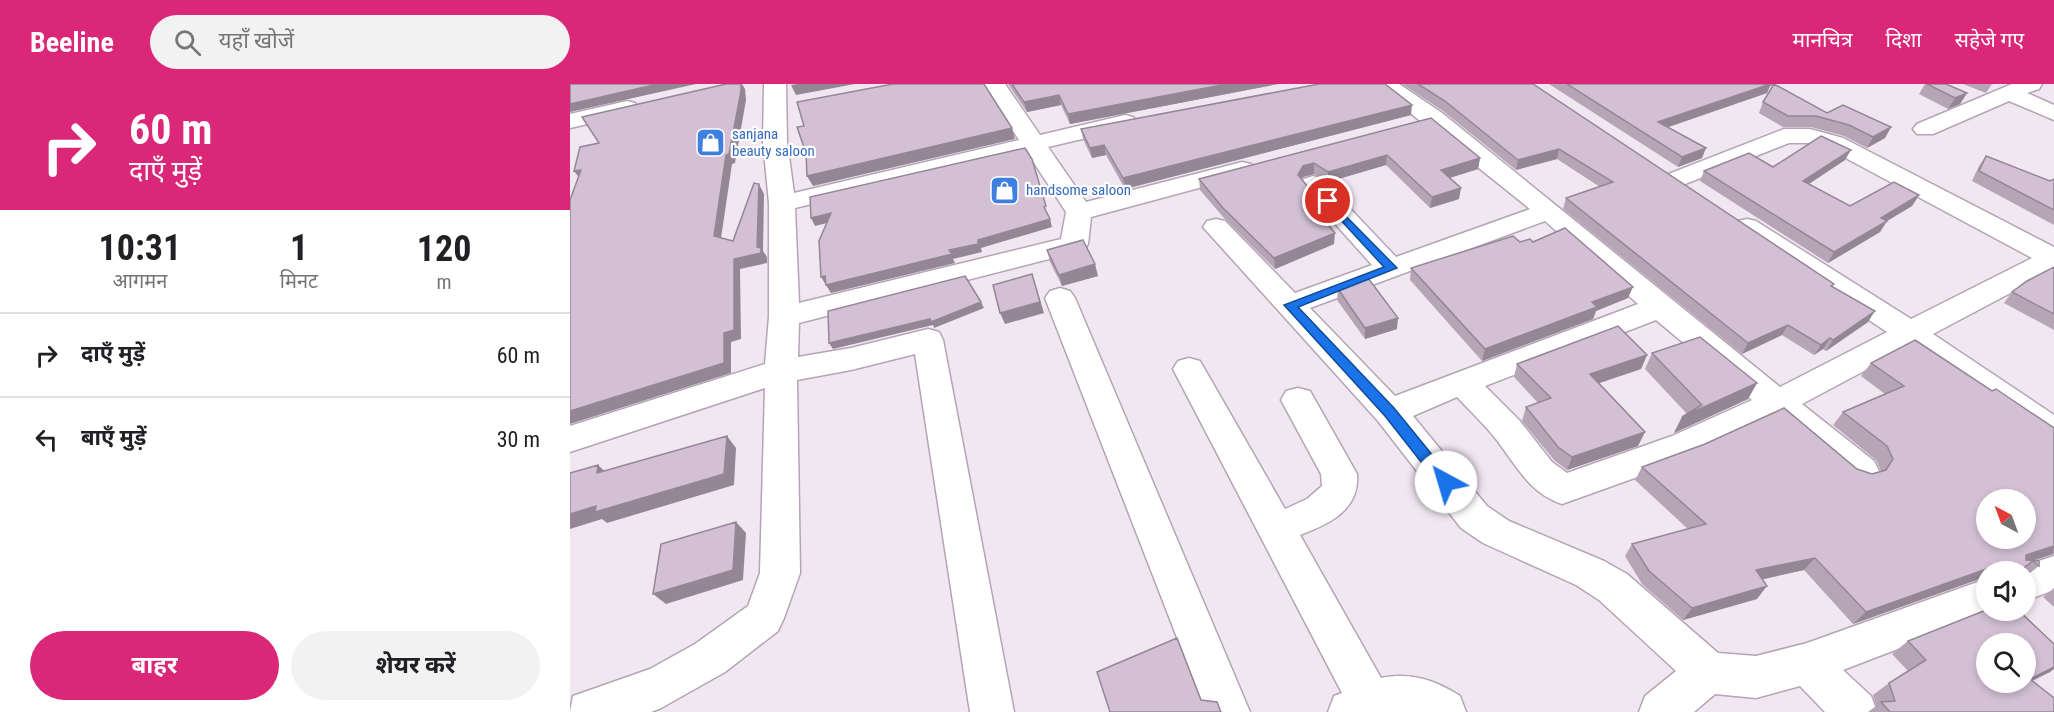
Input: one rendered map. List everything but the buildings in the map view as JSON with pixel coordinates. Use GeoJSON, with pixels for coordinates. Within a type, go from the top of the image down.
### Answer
{"type":"FeatureCollection","features":[{"type":"Feature","properties":{"kind":"street"},"geometry":{"type":"LineString","coordinates":[[784,317],[1074,244],[1079,212],[994,84]]}},
{"type":"Feature","properties":{"kind":"street"},"geometry":{"type":"LineString","coordinates":[[1384,84],[1434,118],[1549,211],[1660,308],[1861,471]]}},
{"type":"Feature","properties":{"kind":"street"},"geometry":{"type":"LineString","coordinates":[[1925,129],[2031,84]]}},
{"type":"Feature","properties":{"kind":"street"},"geometry":{"type":"LineString","coordinates":[[1958,92],[1985,104]]}},
{"type":"Feature","properties":{"kind":"street"},"geometry":{"type":"LineString","coordinates":[[2010,94],[2054,113]]}},
{"type":"Feature","properties":{"kind":"street"},"geometry":{"type":"LineString","coordinates":[[589,712],[660,687],[710,658],[764,618],[780,573],[781,371],[784,317],[782,203],[775,142],[782,99]]}},
{"type":"Feature","properties":{"kind":"street"},"geometry":{"type":"LineString","coordinates":[[570,121],[647,104]]}},
{"type":"Feature","properties":{"kind":"street"},"geometry":{"type":"LineString","coordinates":[[782,203],[1034,144],[1084,130],[1151,117]]}},
{"type":"Feature","properties":{"kind":"street"},"geometry":{"type":"LineString","coordinates":[[1400,128],[1434,118]]}},
{"type":"Feature","properties":{"kind":"street"},"geometry":{"type":"LineString","coordinates":[[2054,258],[1834,143],[1815,137],[1799,134],[1784,136],[1666,174],[1910,333],[2054,432]]}},
{"type":"Feature","properties":{"kind":"street"},"geometry":{"type":"LineString","coordinates":[[1079,212],[1262,164]]}},
{"type":"Feature","properties":{"kind":"street"},"geometry":{"type":"LineString","coordinates":[[1313,184],[1391,268]]}},
{"type":"Feature","properties":{"kind":"street"},"geometry":{"type":"LineString","coordinates":[[1290,305],[1549,211]]}},
{"type":"Feature","properties":{"kind":"street"},"geometry":{"type":"LineString","coordinates":[[1216,227],[1390,412],[1474,517],[1496,532],[1590,573],[1613,587],[1708,672],[1728,676],[1756,677],[1807,663],[1976,601]]}},
{"type":"Feature","properties":{"kind":"street"},"geometry":{"type":"LineString","coordinates":[[1462,382],[1506,429],[1539,472],[1562,489],[1684,446],[1776,403],[2054,258]]}},
{"type":"Feature","properties":{"kind":"street"},"geometry":{"type":"LineString","coordinates":[[1059,297],[1228,712]]}},
{"type":"Feature","properties":{"kind":"street"},"geometry":{"type":"LineString","coordinates":[[1390,412],[1462,382],[1660,308]]}},
{"type":"Feature","properties":{"kind":"street"},"geometry":{"type":"LineString","coordinates":[[570,439],[781,371],[851,359],[928,340],[992,712]]}},
{"type":"Feature","properties":{"kind":"street"},"geometry":{"type":"LineString","coordinates":[[1189,369],[1276,528],[1361,707],[1403,694],[1421,699],[1444,712]]}},
{"type":"Feature","properties":{"kind":"street"},"geometry":{"type":"LineString","coordinates":[[1276,528],[1325,507],[1337,497],[1342,485],[1339,474],[1298,400]]}},
{"type":"Feature","properties":{"kind":"street"},"geometry":{"type":"LineString","coordinates":[[2036,579],[2054,573]]}},
{"type":"Feature","properties":{"kind":"street"},"geometry":{"type":"LineString","coordinates":[[1807,663],[1855,712]]}},
{"type":"Feature","properties":{"kind":"street"},"geometry":{"type":"LineString","coordinates":[[1661,712],[1708,672]]}},
{"type":"Feature","properties":{"kind":"place","name":"sanjana beauty saloon"},"geometry":{"type":"Point","coordinates":[711,143]}},
{"type":"Feature","properties":{"kind":"place","name":"handsome saloon"},"geometry":{"type":"Point","coordinates":[1005,190]}},
{"type":"Feature","properties":{"kind":"route"},"geometry":{"type":"LineString","coordinates":[[1328,201],[1391,268],[1290,305],[1390,412],[1446,482]]}}]}
